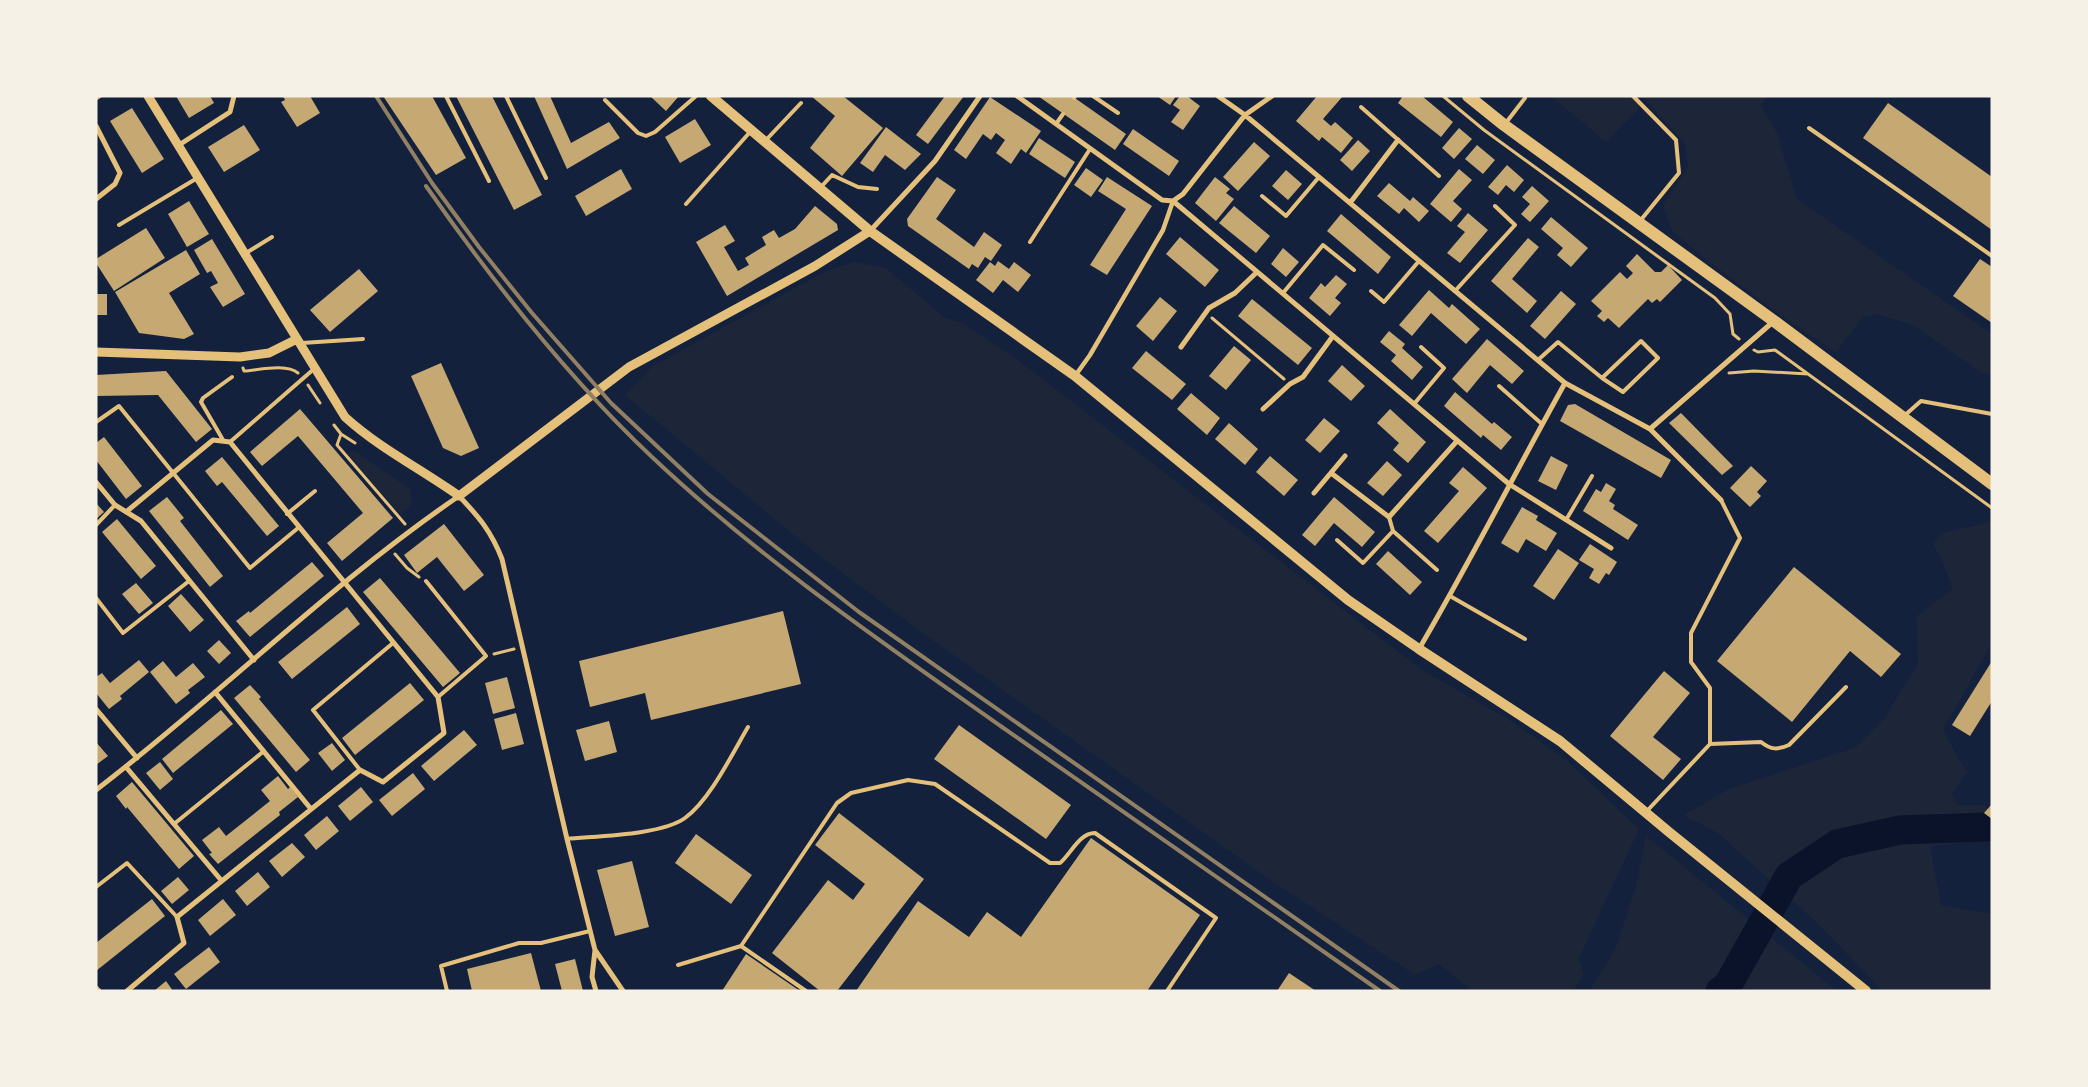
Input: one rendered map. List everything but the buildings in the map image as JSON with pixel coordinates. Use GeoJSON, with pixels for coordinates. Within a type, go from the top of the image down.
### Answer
{"type":"FeatureCollection","features":[{"type":"Feature","properties":{"kind":"main road"},"geometry":{"type":"LineString","coordinates":[[711,96],[870,231],[1075,376],[1348,600],[1560,741],[1669,832],[1866,991]]}},
{"type":"Feature","properties":{"kind":"main road"},"geometry":{"type":"LineString","coordinates":[[1468,96],[1504,125],[1774,321],[1992,484]]}},
{"type":"Feature","properties":{"kind":"street"},"geometry":{"type":"LineString","coordinates":[[148,96],[345,417],[366,435],[426,472],[458,496],[482,520],[494,539],[502,560],[567,840],[595,950],[623,991]]}},
{"type":"Feature","properties":{"kind":"street"},"geometry":{"type":"LineString","coordinates":[[179,145],[230,112],[234,96]]}},
{"type":"Feature","properties":{"kind":"street"},"geometry":{"type":"LineString","coordinates":[[96,790],[137,758],[344,583],[411,530],[629,368],[815,266],[870,231],[935,160],[980,96]]}},
{"type":"Feature","properties":{"kind":"street"},"geometry":{"type":"LineString","coordinates":[[1017,96],[1162,200],[1173,201],[1509,484],[1611,548]]}},
{"type":"Feature","properties":{"kind":"street"},"geometry":{"type":"LineString","coordinates":[[1218,96],[1244,115],[1565,382],[1650,429],[1721,500]]}},
{"type":"Feature","properties":{"kind":"street"},"geometry":{"type":"LineString","coordinates":[[1075,376],[1090,355],[1163,230],[1173,201],[1183,194],[1244,115],[1272,96]]}},
{"type":"Feature","properties":{"kind":"street"},"geometry":{"type":"LineString","coordinates":[[96,126],[120,173],[115,184],[96,199]]}},
{"type":"Feature","properties":{"kind":"street"},"geometry":{"type":"LineString","coordinates":[[1350,203],[1398,140]]}},
{"type":"Feature","properties":{"kind":"street"},"geometry":{"type":"LineString","coordinates":[[1181,347],[1210,308],[1235,293],[1257,272]]}},
{"type":"Feature","properties":{"kind":"street"},"geometry":{"type":"LineString","coordinates":[[1650,429],[1774,321]]}},
{"type":"Feature","properties":{"kind":"street"},"geometry":{"type":"LineString","coordinates":[[1263,409],[1290,384],[1303,377],[1333,336]]}},
{"type":"Feature","properties":{"kind":"street"},"geometry":{"type":"LineString","coordinates":[[96,352],[240,357],[269,354],[298,341]]}},
{"type":"Feature","properties":{"kind":"street"},"geometry":{"type":"LineString","coordinates":[[1419,649],[1450,596],[1565,382]]}},
{"type":"Feature","properties":{"kind":"street"},"geometry":{"type":"LineString","coordinates":[[126,512],[213,440],[230,442],[298,528],[438,697],[444,733],[383,782],[360,770],[221,880],[177,917],[184,943],[128,991]]}},
{"type":"Feature","properties":{"kind":"street"},"geometry":{"type":"LineString","coordinates":[[1331,473],[1390,517],[1457,441]]}},
{"type":"Feature","properties":{"kind":"street"},"geometry":{"type":"LineString","coordinates":[[1314,493],[1345,456]]}},
{"type":"Feature","properties":{"kind":"street"},"geometry":{"type":"LineString","coordinates":[[96,482],[115,506],[141,521],[254,660]]}},
{"type":"Feature","properties":{"kind":"street"},"geometry":{"type":"LineString","coordinates":[[215,692],[311,809]]}},
{"type":"Feature","properties":{"kind":"street"},"geometry":{"type":"LineString","coordinates":[[96,709],[137,758]]}},
{"type":"Feature","properties":{"kind":"street"},"geometry":{"type":"LineString","coordinates":[[126,767],[221,880]]}},
{"type":"Feature","properties":{"kind":"street"},"geometry":{"type":"LineString","coordinates":[[595,950],[592,977],[596,991]]}},
{"type":"Feature","properties":{"kind":"street"},"geometry":{"type":"LineString","coordinates":[[96,988],[99,991]]}},
{"type":"Feature","properties":{"kind":"lane"},"geometry":{"type":"LineString","coordinates":[[446,96],[489,181]]}},
{"type":"Feature","properties":{"kind":"lane"},"geometry":{"type":"LineString","coordinates":[[506,96],[546,178]]}},
{"type":"Feature","properties":{"kind":"lane"},"geometry":{"type":"LineString","coordinates":[[605,100],[638,133],[646,136],[654,132],[696,96]]}},
{"type":"Feature","properties":{"kind":"lane"},"geometry":{"type":"LineString","coordinates":[[1093,96],[1118,113]]}},
{"type":"Feature","properties":{"kind":"lane"},"geometry":{"type":"LineString","coordinates":[[1634,96],[1676,140],[1680,173],[1639,223]]}},
{"type":"Feature","properties":{"kind":"lane"},"geometry":{"type":"LineString","coordinates":[[1504,125],[1525,98]]}},
{"type":"Feature","properties":{"kind":"lane"},"geometry":{"type":"LineString","coordinates":[[765,142],[801,103]]}},
{"type":"Feature","properties":{"kind":"lane"},"geometry":{"type":"LineString","coordinates":[[1361,107],[1439,176]]}},
{"type":"Feature","properties":{"kind":"lane"},"geometry":{"type":"LineString","coordinates":[[1056,124],[1063,114]]}},
{"type":"Feature","properties":{"kind":"lane"},"geometry":{"type":"LineString","coordinates":[[1809,128],[1992,256]]}},
{"type":"Feature","properties":{"kind":"lane"},"geometry":{"type":"LineString","coordinates":[[686,204],[752,130]]}},
{"type":"Feature","properties":{"kind":"lane"},"geometry":{"type":"LineString","coordinates":[[1030,242],[1090,149]]}},
{"type":"Feature","properties":{"kind":"lane"},"geometry":{"type":"LineString","coordinates":[[820,188],[832,174],[858,187],[877,189]]}},
{"type":"Feature","properties":{"kind":"lane"},"geometry":{"type":"LineString","coordinates":[[119,225],[199,177]]}},
{"type":"Feature","properties":{"kind":"lane"},"geometry":{"type":"LineString","coordinates":[[1262,196],[1286,216],[1319,177]]}},
{"type":"Feature","properties":{"kind":"lane"},"geometry":{"type":"LineString","coordinates":[[1455,291],[1515,225],[1495,206]]}},
{"type":"Feature","properties":{"kind":"lane"},"geometry":{"type":"LineString","coordinates":[[245,254],[272,237]]}},
{"type":"Feature","properties":{"kind":"lane"},"geometry":{"type":"LineString","coordinates":[[1283,293],[1323,245],[1354,270]]}},
{"type":"Feature","properties":{"kind":"lane"},"geometry":{"type":"LineString","coordinates":[[1371,291],[1384,302],[1419,261]]}},
{"type":"Feature","properties":{"kind":"lane"},"geometry":{"type":"LineString","coordinates":[[298,341],[363,339]]}},
{"type":"Feature","properties":{"kind":"lane"},"geometry":{"type":"LineString","coordinates":[[1538,360],[1558,342],[1602,378],[1623,392],[1658,358],[1641,341],[1602,378]]}},
{"type":"Feature","properties":{"kind":"lane"},"geometry":{"type":"LineString","coordinates":[[1414,404],[1444,368],[1421,348]]}},
{"type":"Feature","properties":{"kind":"lane"},"geometry":{"type":"LineString","coordinates":[[230,442],[315,368]]}},
{"type":"Feature","properties":{"kind":"lane"},"geometry":{"type":"LineString","coordinates":[[223,440],[201,402],[203,398],[232,377]]}},
{"type":"Feature","properties":{"kind":"lane"},"geometry":{"type":"LineString","coordinates":[[1499,386],[1542,424]]}},
{"type":"Feature","properties":{"kind":"lane"},"geometry":{"type":"LineString","coordinates":[[1903,417],[1921,401],[1992,414]]}},
{"type":"Feature","properties":{"kind":"lane"},"geometry":{"type":"LineString","coordinates":[[96,422],[119,406],[172,474],[250,568],[298,528]]}},
{"type":"Feature","properties":{"kind":"lane"},"geometry":{"type":"LineString","coordinates":[[1566,520],[1592,476]]}},
{"type":"Feature","properties":{"kind":"lane"},"geometry":{"type":"LineString","coordinates":[[287,514],[315,491]]}},
{"type":"Feature","properties":{"kind":"lane"},"geometry":{"type":"LineString","coordinates":[[1646,812],[1710,744],[1710,688],[1691,662],[1691,633],[1740,538],[1721,500]]}},
{"type":"Feature","properties":{"kind":"lane"},"geometry":{"type":"LineString","coordinates":[[96,525],[115,506]]}},
{"type":"Feature","properties":{"kind":"lane"},"geometry":{"type":"LineString","coordinates":[[1390,517],[1393,531],[1437,570]]}},
{"type":"Feature","properties":{"kind":"lane"},"geometry":{"type":"LineString","coordinates":[[1337,540],[1362,562],[1393,531]]}},
{"type":"Feature","properties":{"kind":"lane"},"geometry":{"type":"LineString","coordinates":[[96,598],[123,633],[189,581]]}},
{"type":"Feature","properties":{"kind":"lane"},"geometry":{"type":"LineString","coordinates":[[426,581],[486,656],[438,697]]}},
{"type":"Feature","properties":{"kind":"lane"},"geometry":{"type":"LineString","coordinates":[[1450,596],[1525,640]]}},
{"type":"Feature","properties":{"kind":"lane"},"geometry":{"type":"LineString","coordinates":[[360,770],[313,710],[393,643]]}},
{"type":"Feature","properties":{"kind":"lane"},"geometry":{"type":"LineString","coordinates":[[1710,744],[1762,742],[1768,748],[1781,748],[1789,745],[1846,687]]}},
{"type":"Feature","properties":{"kind":"lane"},"geometry":{"type":"LineString","coordinates":[[567,840],[636,832],[666,826],[684,819],[707,794],[748,727]]}},
{"type":"Feature","properties":{"kind":"lane"},"geometry":{"type":"LineString","coordinates":[[174,824],[264,751]]}},
{"type":"Feature","properties":{"kind":"lane"},"geometry":{"type":"LineString","coordinates":[[678,965],[741,946],[838,803],[851,792],[908,780],[935,784],[1050,863],[1060,863],[1083,836],[1089,833],[1096,833],[1216,918],[1167,991]]}},
{"type":"Feature","properties":{"kind":"lane"},"geometry":{"type":"LineString","coordinates":[[96,887],[127,863],[177,917]]}},
{"type":"Feature","properties":{"kind":"lane"},"geometry":{"type":"LineString","coordinates":[[448,991],[441,966],[519,943],[541,943],[590,931]]}},
{"type":"Feature","properties":{"kind":"lane"},"geometry":{"type":"LineString","coordinates":[[741,946],[806,991]]}},
{"type":"Feature","properties":{"kind":"path"},"geometry":{"type":"LineString","coordinates":[[1443,96],[1484,130],[1715,298],[1730,314],[1733,334],[1746,345],[1758,352],[1775,350],[1992,508]]}},
{"type":"Feature","properties":{"kind":"path"},"geometry":{"type":"LineString","coordinates":[[1206,313],[1290,384]]}},
{"type":"Feature","properties":{"kind":"path"},"geometry":{"type":"LineString","coordinates":[[1712,375],[1754,371],[1809,374]]}},
{"type":"Feature","properties":{"kind":"path"},"geometry":{"type":"LineString","coordinates":[[341,434],[337,445],[411,530]]}},
{"type":"Feature","properties":{"kind":"path"},"geometry":{"type":"LineString","coordinates":[[389,548],[407,568],[426,581]]}},
{"type":"Feature","properties":{"kind":"path"},"geometry":{"type":"LineString","coordinates":[[486,656],[522,647]]}},
{"type":"Feature","properties":{"kind":"shaded area"},"geometry":{"type":"Polygon","coordinates":[[[1551,96],[1633,96],[1642,105],[1606,142],[1551,96]]]}},
{"type":"Feature","properties":{"kind":"shaded area"},"geometry":{"type":"Polygon","coordinates":[[[1642,96],[1766,96],[1761,106],[1777,133],[1797,199],[1992,334],[1992,373],[1982,373],[1913,325],[1879,315],[1863,317],[1836,352],[1780,315],[1704,258],[1672,231],[1663,205],[1688,167],[1685,144],[1642,96]]]}},
{"type":"Feature","properties":{"kind":"shaded area"},"geometry":{"type":"Polygon","coordinates":[[[854,262],[886,268],[945,318],[962,323],[1011,355],[1422,670],[1508,719],[1566,760],[1639,829],[1579,958],[1584,975],[1573,991],[1472,991],[1439,964],[1415,975],[1266,877],[931,639],[812,550],[625,395],[653,366],[824,272],[854,262]]]}},
{"type":"Feature","properties":{"kind":"shaded area"},"geometry":{"type":"Polygon","coordinates":[[[353,450],[410,489],[412,505],[400,514],[348,454],[353,450]]]}},
{"type":"Feature","properties":{"kind":"shaded area"},"geometry":{"type":"Polygon","coordinates":[[[1992,522],[1992,643],[1943,730],[1958,758],[1968,771],[1952,793],[1957,805],[1985,805],[1992,818],[1992,840],[1930,846],[1941,905],[1992,914],[1992,991],[1883,991],[1816,922],[1719,834],[1684,815],[1729,789],[1855,748],[1883,720],[1918,664],[1917,616],[1953,589],[1941,558],[1933,544],[1942,533],[1992,522]]]}},
{"type":"Feature","properties":{"kind":"shaded area"},"geometry":{"type":"Polygon","coordinates":[[[1646,836],[1837,991],[1589,991],[1616,948],[1636,886],[1646,836]]]}},
{"type":"Feature","properties":{"kind":"waterway"},"geometry":{"type":"LineString","coordinates":[[1720,991],[1728,985],[1789,876],[1837,844],[1900,830],[1987,827]]}},
{"type":"Feature","properties":{"kind":"railway"},"geometry":{"type":"LineString","coordinates":[[376,96],[432,183],[479,247],[532,313],[611,403],[708,494],[859,612],[1399,991]]}},
{"type":"Feature","properties":{"kind":"railway"},"geometry":{"type":"LineString","coordinates":[[426,186],[532,328],[590,394],[652,457],[735,530],[822,598],[912,663],[1380,991]]}}]}
